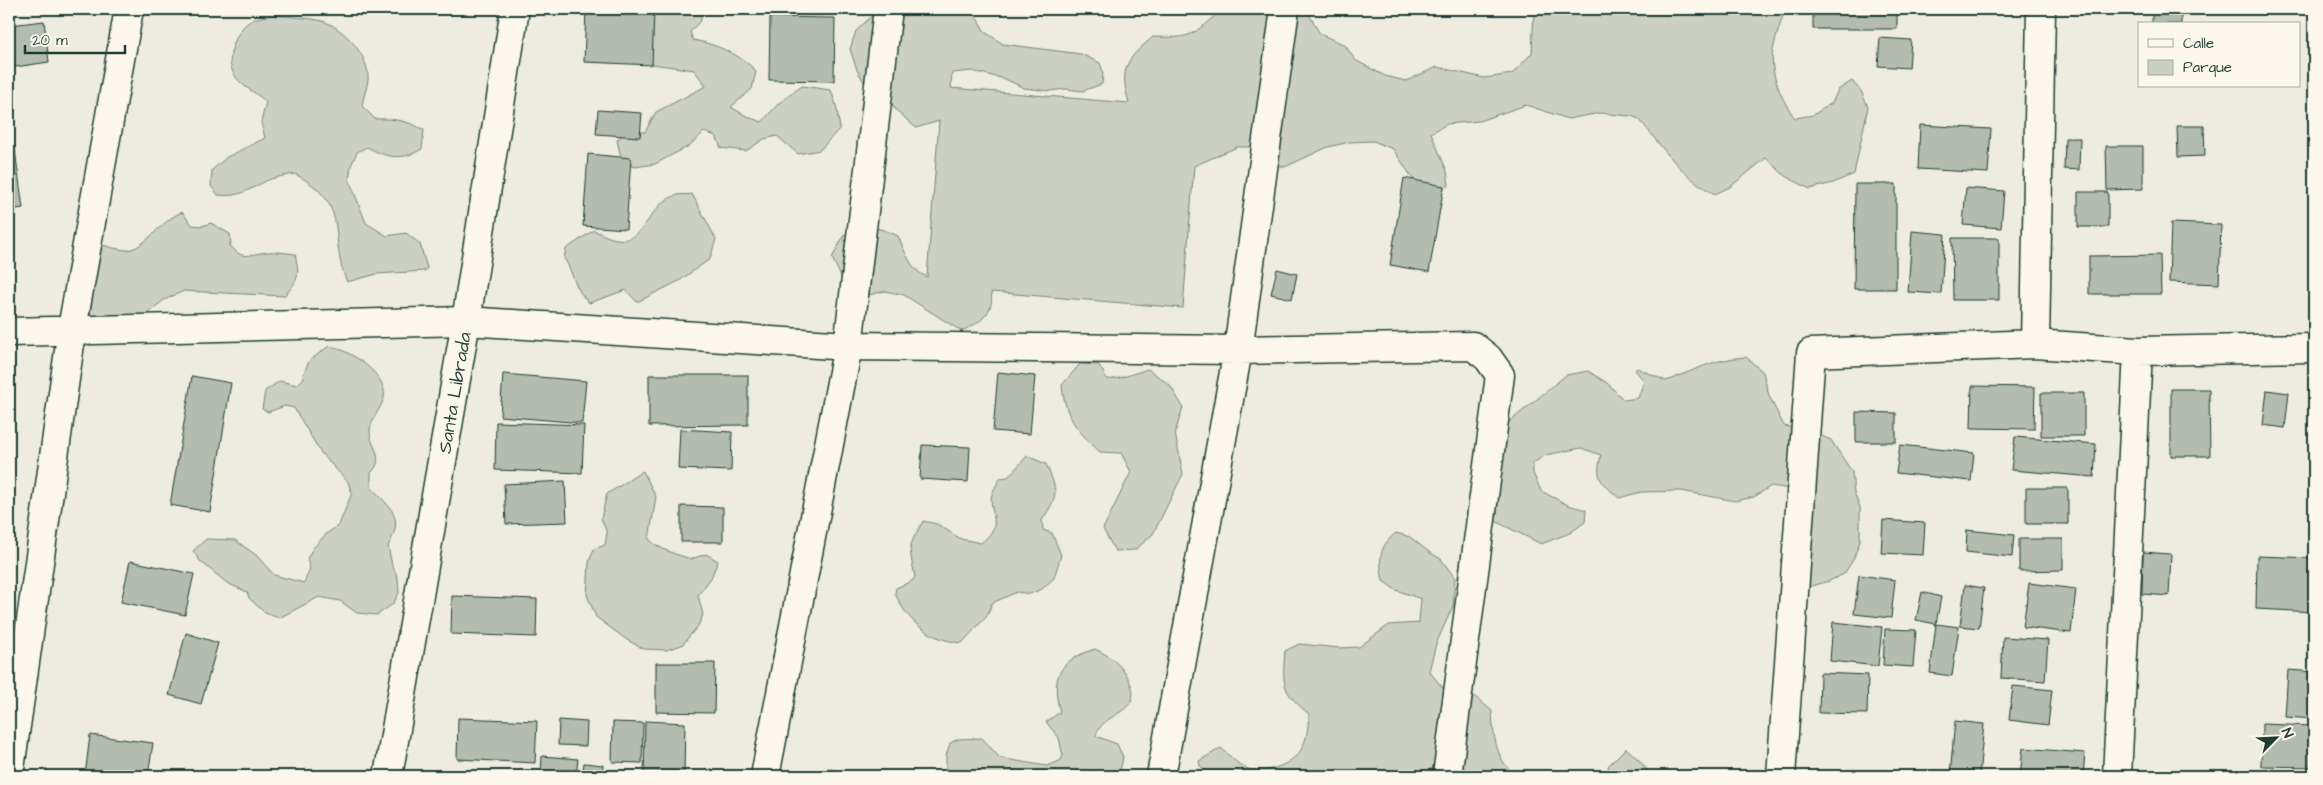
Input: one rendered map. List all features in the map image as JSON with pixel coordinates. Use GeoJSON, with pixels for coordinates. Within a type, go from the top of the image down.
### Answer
{"type":"FeatureCollection","features":[{"type":"Feature","properties":{"kind":"street"},"geometry":{"type":"LineString","coordinates":[[9,776],[72,328],[129,9]]}},
{"type":"Feature","properties":{"kind":"street","name":"Santa Librada"},"geometry":{"type":"LineString","coordinates":[[388,776],[466,321],[515,9]]}},
{"type":"Feature","properties":{"kind":"street"},"geometry":{"type":"LineString","coordinates":[[765,776],[848,346],[888,9]]}},
{"type":"Feature","properties":{"kind":"street"},"geometry":{"type":"LineString","coordinates":[[1162,776],[1238,350],[1285,9]]}},
{"type":"Feature","properties":{"kind":"street"},"geometry":{"type":"LineString","coordinates":[[2035,344],[2041,9]]}},
{"type":"Feature","properties":{"kind":"street"},"geometry":{"type":"LineString","coordinates":[[9,332],[72,328],[466,321],[848,346],[1238,350],[1473,346],[1488,358],[1500,375],[1447,776]]}},
{"type":"Feature","properties":{"kind":"street"},"geometry":{"type":"LineString","coordinates":[[1780,776],[1811,352],[2035,344],[2138,351],[2314,348]]}},
{"type":"Feature","properties":{"kind":"street"},"geometry":{"type":"LineString","coordinates":[[2117,776],[2126,632],[2138,351]]}},
{"type":"Feature","properties":{"kind":"green space"},"geometry":{"type":"Polygon","coordinates":[[[629,9],[701,9],[701,20],[690,32],[693,40],[727,51],[750,65],[756,71],[752,89],[731,107],[748,117],[762,122],[779,103],[802,86],[831,90],[840,128],[820,150],[798,154],[777,136],[764,139],[746,151],[721,148],[716,136],[704,132],[689,146],[655,164],[635,167],[622,162],[617,140],[620,137],[630,132],[645,132],[656,112],[706,86],[694,70],[652,64],[640,16],[629,9]]]}},
{"type":"Feature","properties":{"kind":"green space"},"geometry":{"type":"Polygon","coordinates":[[[879,9],[972,9],[985,32],[1003,44],[1081,54],[1100,63],[1103,72],[1102,84],[1083,91],[1067,89],[1049,91],[1024,88],[1005,79],[972,71],[952,73],[951,88],[1129,103],[1125,73],[1136,52],[1153,37],[1175,37],[1195,32],[1218,13],[1220,9],[1306,9],[1320,34],[1345,45],[1355,60],[1385,76],[1406,81],[1437,67],[1484,78],[1512,74],[1532,53],[1534,9],[1785,9],[1772,59],[1781,95],[1795,118],[1813,115],[1832,103],[1838,90],[1852,81],[1861,91],[1868,107],[1854,174],[1833,183],[1810,189],[1785,176],[1766,158],[1730,187],[1715,194],[1683,171],[1639,119],[1631,116],[1600,113],[1568,119],[1526,105],[1479,121],[1447,124],[1431,133],[1447,171],[1449,185],[1430,198],[1421,191],[1393,149],[1373,141],[1350,142],[1328,147],[1285,167],[1268,163],[1260,153],[1251,147],[1237,147],[1194,166],[1183,308],[991,292],[991,306],[988,312],[974,325],[961,331],[904,295],[885,291],[865,296],[846,287],[832,258],[844,235],[865,228],[877,228],[898,236],[912,265],[927,277],[939,121],[916,128],[896,110],[891,102],[868,89],[857,70],[850,49],[856,31],[879,9]]]}},
{"type":"Feature","properties":{"kind":"green space"},"geometry":{"type":"Polygon","coordinates":[[[275,15],[322,21],[338,29],[354,44],[365,62],[368,80],[362,106],[375,119],[401,121],[424,130],[422,149],[415,153],[394,157],[381,154],[367,147],[357,152],[351,166],[349,179],[366,223],[387,236],[406,233],[420,244],[427,268],[425,271],[377,274],[347,282],[341,266],[332,210],[325,198],[313,186],[295,174],[271,179],[243,193],[232,195],[218,195],[211,186],[212,170],[227,157],[265,138],[261,122],[266,102],[238,80],[232,70],[230,58],[240,31],[249,22],[265,16],[275,15]]]}},
{"type":"Feature","properties":{"kind":"green space"},"geometry":{"type":"Polygon","coordinates":[[[692,194],[716,239],[710,259],[679,281],[637,302],[626,290],[589,303],[577,286],[564,258],[566,249],[594,230],[612,238],[625,239],[634,236],[665,201],[677,195],[692,194]]]}},
{"type":"Feature","properties":{"kind":"green space"},"geometry":{"type":"Polygon","coordinates":[[[182,212],[192,225],[202,226],[211,223],[230,234],[231,244],[229,244],[242,255],[270,252],[295,254],[298,272],[293,286],[284,296],[184,291],[164,300],[148,313],[125,325],[106,321],[78,311],[99,244],[124,250],[134,248],[167,221],[182,212]]]}},
{"type":"Feature","properties":{"kind":"green space"},"geometry":{"type":"Polygon","coordinates":[[[329,346],[346,352],[366,364],[374,372],[384,389],[384,398],[370,430],[370,436],[377,457],[376,467],[371,473],[371,487],[390,507],[395,520],[393,536],[388,546],[392,565],[398,578],[399,593],[393,604],[377,615],[357,613],[340,601],[319,597],[279,618],[265,613],[249,598],[247,592],[227,583],[200,561],[193,551],[206,539],[235,540],[256,555],[274,575],[304,583],[310,569],[307,559],[313,548],[326,534],[339,525],[352,493],[348,482],[321,453],[294,408],[285,406],[268,412],[262,409],[265,391],[280,381],[297,385],[304,378],[303,375],[309,361],[329,346]]]}},
{"type":"Feature","properties":{"kind":"green space"},"geometry":{"type":"Polygon","coordinates":[[[1746,357],[1763,372],[1769,396],[1784,426],[1808,430],[1831,440],[1852,472],[1854,493],[1860,507],[1860,541],[1853,560],[1844,574],[1829,581],[1802,589],[1793,589],[1780,560],[1796,544],[1790,489],[1771,486],[1754,497],[1735,501],[1682,491],[1641,492],[1619,498],[1601,480],[1599,463],[1601,455],[1581,448],[1546,455],[1533,463],[1533,473],[1541,491],[1568,505],[1586,510],[1585,522],[1570,533],[1541,544],[1489,518],[1491,448],[1508,423],[1566,375],[1588,371],[1607,383],[1624,400],[1638,398],[1644,381],[1635,370],[1637,368],[1666,381],[1723,360],[1746,357]]]}},
{"type":"Feature","properties":{"kind":"green space"},"geometry":{"type":"Polygon","coordinates":[[[1080,364],[1099,365],[1107,379],[1121,378],[1148,369],[1170,385],[1183,407],[1175,433],[1183,474],[1153,534],[1135,550],[1115,551],[1103,529],[1131,472],[1121,453],[1100,452],[1092,444],[1074,423],[1066,406],[1062,385],[1080,364]]]}},
{"type":"Feature","properties":{"kind":"green space"},"geometry":{"type":"Polygon","coordinates":[[[1027,456],[1046,464],[1053,481],[1054,499],[1042,520],[1043,530],[1052,533],[1061,555],[1054,578],[1042,589],[1030,594],[1017,592],[992,603],[987,616],[962,643],[930,634],[906,613],[895,593],[896,588],[912,581],[915,577],[910,553],[911,543],[923,521],[937,524],[961,539],[981,543],[991,532],[994,523],[991,500],[994,489],[1000,478],[1008,477],[1027,456]]]}},
{"type":"Feature","properties":{"kind":"green space"},"geometry":{"type":"Polygon","coordinates":[[[643,471],[656,497],[649,539],[663,549],[691,559],[706,554],[718,561],[711,578],[698,595],[703,615],[698,626],[682,645],[666,650],[644,649],[627,640],[596,617],[587,595],[589,562],[594,549],[605,545],[607,533],[601,518],[607,494],[643,471]]]}},
{"type":"Feature","properties":{"kind":"green space"},"geometry":{"type":"Polygon","coordinates":[[[1396,533],[1410,537],[1441,559],[1455,578],[1453,606],[1436,644],[1429,671],[1447,693],[1466,689],[1492,711],[1493,729],[1500,756],[1511,771],[1518,776],[1474,776],[1465,768],[1451,761],[1426,771],[1424,776],[1212,776],[1200,766],[1199,761],[1221,748],[1239,764],[1248,769],[1263,770],[1278,767],[1292,760],[1303,746],[1309,714],[1293,700],[1286,687],[1284,680],[1285,651],[1299,644],[1340,648],[1359,647],[1389,625],[1419,623],[1421,599],[1396,590],[1383,581],[1381,554],[1386,543],[1396,533]]]}},
{"type":"Feature","properties":{"kind":"green space"},"geometry":{"type":"Polygon","coordinates":[[[1095,649],[1117,663],[1127,676],[1132,689],[1132,698],[1128,705],[1106,721],[1096,736],[1117,744],[1123,757],[1119,776],[946,776],[946,756],[950,743],[958,739],[982,738],[1000,758],[1046,766],[1060,761],[1063,756],[1059,738],[1046,722],[1060,712],[1056,689],[1057,679],[1066,664],[1073,658],[1095,649]]]}},
{"type":"Feature","properties":{"kind":"green space"},"geometry":{"type":"Polygon","coordinates":[[[1626,748],[1652,776],[1611,776],[1608,766],[1626,748]]]}},
{"type":"Feature","properties":{"kind":"green space"},"geometry":{"type":"Polygon","coordinates":[[[828,768],[850,776],[817,776],[828,768]]]}},
{"type":"Feature","properties":{"kind":"building"},"geometry":{"type":"Polygon","coordinates":[[[586,9],[654,11],[652,65],[584,62],[586,9]]]}},
{"type":"Feature","properties":{"kind":"building"},"geometry":{"type":"Polygon","coordinates":[[[1813,9],[1897,9],[1897,29],[1813,29],[1813,9]]]}},
{"type":"Feature","properties":{"kind":"building"},"geometry":{"type":"Polygon","coordinates":[[[2152,9],[2181,9],[2181,22],[2152,22],[2152,9]]]}},
{"type":"Feature","properties":{"kind":"building"},"geometry":{"type":"Polygon","coordinates":[[[770,17],[835,18],[834,81],[769,80],[770,17]]]}},
{"type":"Feature","properties":{"kind":"building"},"geometry":{"type":"Polygon","coordinates":[[[44,21],[49,62],[15,67],[10,25],[44,21]]]}},
{"type":"Feature","properties":{"kind":"building"},"geometry":{"type":"Polygon","coordinates":[[[1880,38],[1911,40],[1909,68],[1878,66],[1880,38]]]}},
{"type":"Feature","properties":{"kind":"building"},"geometry":{"type":"Polygon","coordinates":[[[598,110],[642,113],[640,137],[596,134],[598,110]]]}},
{"type":"Feature","properties":{"kind":"building"},"geometry":{"type":"Polygon","coordinates":[[[1920,125],[1991,129],[1988,173],[1918,169],[1920,125]]]}},
{"type":"Feature","properties":{"kind":"building"},"geometry":{"type":"Polygon","coordinates":[[[2177,126],[2204,126],[2205,156],[2178,157],[2177,126]]]}},
{"type":"Feature","properties":{"kind":"building"},"geometry":{"type":"Polygon","coordinates":[[[2065,138],[2080,138],[2079,170],[2064,169],[2065,138]]]}},
{"type":"Feature","properties":{"kind":"building"},"geometry":{"type":"Polygon","coordinates":[[[9,143],[14,143],[23,208],[9,210],[9,143]]]}},
{"type":"Feature","properties":{"kind":"building"},"geometry":{"type":"Polygon","coordinates":[[[2106,146],[2143,146],[2143,189],[2107,190],[2106,146]]]}},
{"type":"Feature","properties":{"kind":"building"},"geometry":{"type":"Polygon","coordinates":[[[588,154],[631,158],[626,229],[583,226],[588,154]]]}},
{"type":"Feature","properties":{"kind":"building"},"geometry":{"type":"Polygon","coordinates":[[[1404,178],[1444,186],[1429,272],[1390,265],[1404,178]]]}},
{"type":"Feature","properties":{"kind":"building"},"geometry":{"type":"Polygon","coordinates":[[[1855,184],[1896,184],[1896,289],[1854,289],[1855,184]]]}},
{"type":"Feature","properties":{"kind":"building"},"geometry":{"type":"Polygon","coordinates":[[[1966,188],[2004,191],[2001,228],[1963,225],[1966,188]]]}},
{"type":"Feature","properties":{"kind":"building"},"geometry":{"type":"Polygon","coordinates":[[[2078,192],[2108,192],[2108,227],[2078,227],[2078,192]]]}},
{"type":"Feature","properties":{"kind":"building"},"geometry":{"type":"Polygon","coordinates":[[[2171,223],[2221,225],[2219,284],[2169,282],[2171,223]]]}},
{"type":"Feature","properties":{"kind":"building"},"geometry":{"type":"Polygon","coordinates":[[[1912,231],[1945,234],[1941,294],[1908,292],[1912,231]]]}},
{"type":"Feature","properties":{"kind":"building"},"geometry":{"type":"Polygon","coordinates":[[[1952,238],[1999,238],[1999,300],[1953,300],[1952,238]]]}},
{"type":"Feature","properties":{"kind":"building"},"geometry":{"type":"Polygon","coordinates":[[[2160,255],[2161,294],[2089,294],[2089,256],[2160,255]]]}},
{"type":"Feature","properties":{"kind":"building"},"geometry":{"type":"Polygon","coordinates":[[[1277,269],[1297,274],[1292,299],[1271,294],[1277,269]]]}},
{"type":"Feature","properties":{"kind":"building"},"geometry":{"type":"Polygon","coordinates":[[[998,372],[1035,376],[1030,434],[993,431],[998,372]]]}},
{"type":"Feature","properties":{"kind":"building"},"geometry":{"type":"Polygon","coordinates":[[[503,374],[586,381],[582,423],[500,416],[503,374]]]}},
{"type":"Feature","properties":{"kind":"building"},"geometry":{"type":"Polygon","coordinates":[[[649,375],[748,375],[748,425],[649,426],[649,375]]]}},
{"type":"Feature","properties":{"kind":"building"},"geometry":{"type":"Polygon","coordinates":[[[192,376],[231,383],[210,512],[170,505],[192,376]]]}},
{"type":"Feature","properties":{"kind":"building"},"geometry":{"type":"Polygon","coordinates":[[[1972,386],[2035,387],[2034,429],[1971,428],[1972,386]]]}},
{"type":"Feature","properties":{"kind":"building"},"geometry":{"type":"Polygon","coordinates":[[[2171,389],[2209,389],[2210,456],[2171,456],[2171,389]]]}},
{"type":"Feature","properties":{"kind":"building"},"geometry":{"type":"Polygon","coordinates":[[[2267,390],[2289,393],[2285,428],[2263,425],[2267,390]]]}},
{"type":"Feature","properties":{"kind":"building"},"geometry":{"type":"Polygon","coordinates":[[[2041,393],[2084,393],[2084,436],[2041,436],[2041,393]]]}},
{"type":"Feature","properties":{"kind":"building"},"geometry":{"type":"Polygon","coordinates":[[[1856,412],[1896,413],[1896,442],[1856,442],[1856,412]]]}},
{"type":"Feature","properties":{"kind":"building"},"geometry":{"type":"Polygon","coordinates":[[[496,422],[584,425],[582,473],[495,470],[496,422]]]}},
{"type":"Feature","properties":{"kind":"building"},"geometry":{"type":"Polygon","coordinates":[[[680,429],[732,432],[731,471],[678,469],[680,429]]]}},
{"type":"Feature","properties":{"kind":"building"},"geometry":{"type":"Polygon","coordinates":[[[2015,437],[2096,444],[2094,477],[2011,470],[2015,437]]]}},
{"type":"Feature","properties":{"kind":"building"},"geometry":{"type":"Polygon","coordinates":[[[922,445],[970,447],[968,482],[920,479],[922,445]]]}},
{"type":"Feature","properties":{"kind":"building"},"geometry":{"type":"Polygon","coordinates":[[[1900,445],[1974,453],[1971,481],[1896,473],[1900,445]]]}},
{"type":"Feature","properties":{"kind":"building"},"geometry":{"type":"Polygon","coordinates":[[[565,481],[567,522],[506,524],[504,484],[565,481]]]}},
{"type":"Feature","properties":{"kind":"building"},"geometry":{"type":"Polygon","coordinates":[[[2026,488],[2068,488],[2068,524],[2026,524],[2026,488]]]}},
{"type":"Feature","properties":{"kind":"building"},"geometry":{"type":"Polygon","coordinates":[[[681,506],[723,507],[723,542],[681,542],[681,506]]]}},
{"type":"Feature","properties":{"kind":"building"},"geometry":{"type":"Polygon","coordinates":[[[1883,520],[1925,523],[1923,555],[1881,553],[1883,520]]]}},
{"type":"Feature","properties":{"kind":"building"},"geometry":{"type":"Polygon","coordinates":[[[1967,530],[2014,535],[2012,557],[1966,552],[1967,530]]]}},
{"type":"Feature","properties":{"kind":"building"},"geometry":{"type":"Polygon","coordinates":[[[2019,539],[2063,539],[2063,570],[2019,571],[2019,539]]]}},
{"type":"Feature","properties":{"kind":"building"},"geometry":{"type":"Polygon","coordinates":[[[2143,552],[2171,554],[2169,596],[2142,594],[2143,552]]]}},
{"type":"Feature","properties":{"kind":"building"},"geometry":{"type":"Polygon","coordinates":[[[2257,556],[2314,558],[2314,612],[2256,609],[2257,556]]]}},
{"type":"Feature","properties":{"kind":"building"},"geometry":{"type":"Polygon","coordinates":[[[130,561],[194,574],[185,615],[121,602],[130,561]]]}},
{"type":"Feature","properties":{"kind":"building"},"geometry":{"type":"Polygon","coordinates":[[[1859,575],[1895,580],[1891,618],[1854,614],[1859,575]]]}},
{"type":"Feature","properties":{"kind":"building"},"geometry":{"type":"Polygon","coordinates":[[[2029,583],[2076,589],[2071,633],[2023,627],[2029,583]]]}},
{"type":"Feature","properties":{"kind":"building"},"geometry":{"type":"Polygon","coordinates":[[[1965,585],[1984,588],[1979,628],[1960,626],[1965,585]]]}},
{"type":"Feature","properties":{"kind":"building"},"geometry":{"type":"Polygon","coordinates":[[[1922,592],[1941,597],[1936,624],[1916,620],[1922,592]]]}},
{"type":"Feature","properties":{"kind":"building"},"geometry":{"type":"Polygon","coordinates":[[[452,596],[537,599],[536,637],[451,634],[452,596]]]}},
{"type":"Feature","properties":{"kind":"building"},"geometry":{"type":"Polygon","coordinates":[[[1833,622],[1882,627],[1878,666],[1830,661],[1833,622]]]}},
{"type":"Feature","properties":{"kind":"building"},"geometry":{"type":"Polygon","coordinates":[[[1936,624],[1959,627],[1952,676],[1930,673],[1936,624]]]}},
{"type":"Feature","properties":{"kind":"building"},"geometry":{"type":"Polygon","coordinates":[[[1885,629],[1916,630],[1913,667],[1883,665],[1885,629]]]}},
{"type":"Feature","properties":{"kind":"building"},"geometry":{"type":"Polygon","coordinates":[[[186,633],[218,643],[201,704],[169,695],[186,633]]]}},
{"type":"Feature","properties":{"kind":"building"},"geometry":{"type":"Polygon","coordinates":[[[2003,637],[2048,640],[2045,681],[2001,678],[2003,637]]]}},
{"type":"Feature","properties":{"kind":"building"},"geometry":{"type":"Polygon","coordinates":[[[656,663],[715,663],[714,713],[656,712],[656,663]]]}},
{"type":"Feature","properties":{"kind":"building"},"geometry":{"type":"Polygon","coordinates":[[[2288,670],[2314,672],[2314,719],[2285,717],[2288,670]]]}},
{"type":"Feature","properties":{"kind":"building"},"geometry":{"type":"Polygon","coordinates":[[[1820,673],[1868,675],[1867,714],[1819,713],[1820,673]]]}},
{"type":"Feature","properties":{"kind":"building"},"geometry":{"type":"Polygon","coordinates":[[[2013,686],[2052,690],[2048,725],[2009,720],[2013,686]]]}},
{"type":"Feature","properties":{"kind":"building"},"geometry":{"type":"Polygon","coordinates":[[[458,718],[537,721],[535,763],[457,759],[458,718]]]}},
{"type":"Feature","properties":{"kind":"building"},"geometry":{"type":"Polygon","coordinates":[[[559,720],[587,722],[586,746],[558,745],[559,720]]]}},
{"type":"Feature","properties":{"kind":"building"},"geometry":{"type":"Polygon","coordinates":[[[645,721],[685,723],[684,776],[644,776],[645,721]]]}},
{"type":"Feature","properties":{"kind":"building"},"geometry":{"type":"Polygon","coordinates":[[[1955,721],[1984,724],[1979,776],[1950,775],[1955,721]]]}},
{"type":"Feature","properties":{"kind":"building"},"geometry":{"type":"Polygon","coordinates":[[[613,722],[643,723],[642,763],[612,762],[613,722]]]}},
{"type":"Feature","properties":{"kind":"building"},"geometry":{"type":"Polygon","coordinates":[[[2262,724],[2314,726],[2314,767],[2261,766],[2262,724]]]}},
{"type":"Feature","properties":{"kind":"building"},"geometry":{"type":"Polygon","coordinates":[[[90,735],[153,743],[148,776],[85,776],[90,735]]]}},
{"type":"Feature","properties":{"kind":"building"},"geometry":{"type":"Polygon","coordinates":[[[2023,748],[2085,753],[2083,776],[2020,776],[2023,748]]]}},
{"type":"Feature","properties":{"kind":"building"},"geometry":{"type":"Polygon","coordinates":[[[542,756],[578,759],[576,776],[541,776],[542,756]]]}},
{"type":"Feature","properties":{"kind":"building"},"geometry":{"type":"Polygon","coordinates":[[[584,763],[603,765],[602,776],[582,776],[584,763]]]}},
{"type":"Feature","properties":{"kind":"building"},"geometry":{"type":"Polygon","coordinates":[[[1823,772],[1857,776],[1823,776],[1823,772]]]}},
{"type":"Feature","properties":{"kind":"building"},"geometry":{"type":"Polygon","coordinates":[[[2132,772],[2180,776],[2131,776],[2132,772]]]}}]}
